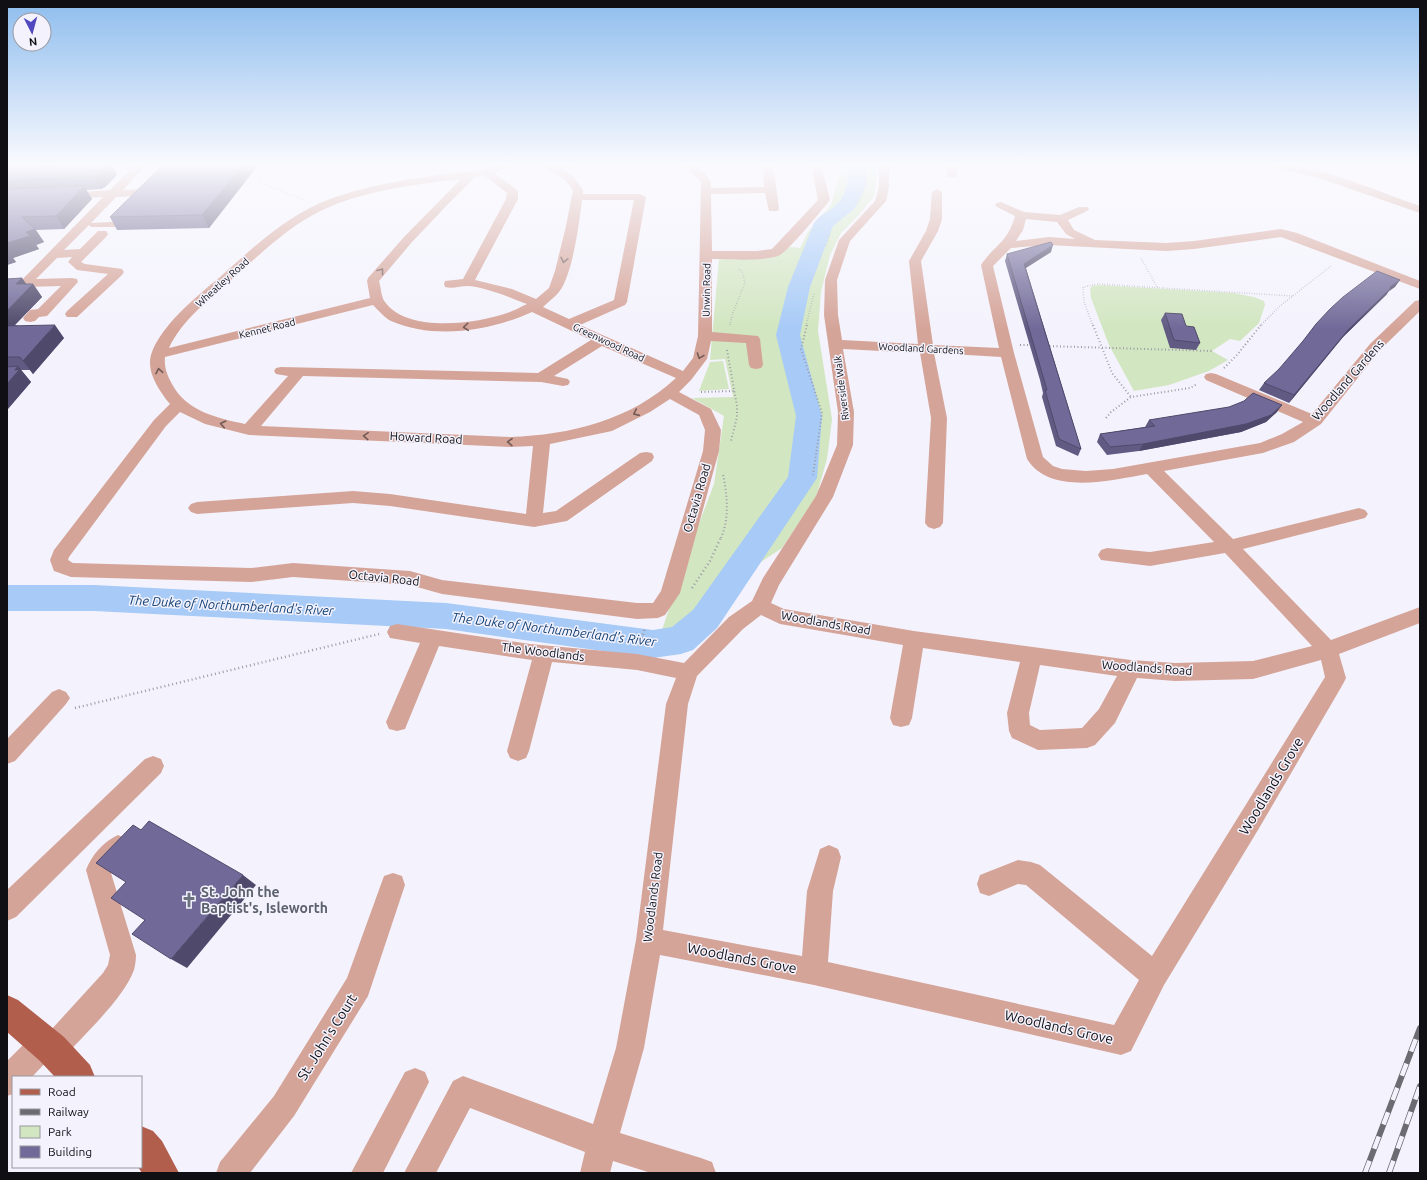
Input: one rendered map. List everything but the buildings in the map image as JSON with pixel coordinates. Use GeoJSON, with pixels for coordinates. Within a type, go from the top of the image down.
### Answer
{"type":"FeatureCollection","features":[{"type":"Feature","properties":{"kind":"main road"},"geometry":{"type":"LineString","coordinates":[[7,1011],[48,1046],[77,1076]]}},
{"type":"Feature","properties":{"kind":"main road"},"geometry":{"type":"LineString","coordinates":[[142,1144],[150,1153],[161,1173]]}},
{"type":"Feature","properties":{"kind":"street"},"geometry":{"type":"LineString","coordinates":[[30,318],[35,313],[42,313],[72,282],[19,283],[53,254],[87,219]]}},
{"type":"Feature","properties":{"kind":"street"},"geometry":{"type":"LineString","coordinates":[[72,314],[118,272],[81,267],[74,262],[83,253],[99,230],[115,225],[121,219]]}},
{"type":"Feature","properties":{"kind":"street","name":"Wheatley Road"},"geometry":{"type":"LineString","coordinates":[[158,355],[174,328],[203,298],[276,233],[297,219]]}},
{"type":"Feature","properties":{"kind":"street"},"geometry":{"type":"LineString","coordinates":[[427,219],[382,270],[374,281],[373,290],[376,300],[391,315],[411,323],[453,328],[478,326],[500,321],[535,306],[548,297],[560,280],[573,219]]}},
{"type":"Feature","properties":{"kind":"street"},"geometry":{"type":"LineString","coordinates":[[450,284],[468,282],[501,219]]}},
{"type":"Feature","properties":{"kind":"street"},"geometry":{"type":"LineString","coordinates":[[570,324],[620,302],[636,219]]}},
{"type":"Feature","properties":{"kind":"street","name":"Unwin Road"},"geometry":{"type":"LineString","coordinates":[[669,393],[686,377],[700,359],[705,336],[712,255],[709,219]]}},
{"type":"Feature","properties":{"kind":"street"},"geometry":{"type":"LineString","coordinates":[[712,255],[757,255],[776,252],[807,219]]}},
{"type":"Feature","properties":{"kind":"street","name":"Riverside Walk"},"geometry":{"type":"LineString","coordinates":[[760,606],[770,583],[824,497],[845,444],[846,412],[831,315],[831,280],[845,240],[864,219]]}},
{"type":"Feature","properties":{"kind":"street"},"geometry":{"type":"LineString","coordinates":[[934,523],[939,418],[926,348],[916,261],[932,232],[936,219]]}},
{"type":"Feature","properties":{"kind":"street","name":"Woodland Gardens"},"geometry":{"type":"LineString","coordinates":[[1020,219],[1017,230],[1007,245],[987,265],[1005,349],[1035,459],[1048,471],[1071,477],[1099,476],[1263,448],[1288,438],[1315,421],[1375,346],[1420,304]]}},
{"type":"Feature","properties":{"kind":"street"},"geometry":{"type":"LineString","coordinates":[[1061,219],[1070,232],[1093,243]]}},
{"type":"Feature","properties":{"kind":"street"},"geometry":{"type":"LineString","coordinates":[[1276,221],[1281,233]]}},
{"type":"Feature","properties":{"kind":"street"},"geometry":{"type":"LineString","coordinates":[[1007,245],[1049,241],[1166,247],[1194,245],[1281,233],[1293,236],[1420,285]]}},
{"type":"Feature","properties":{"kind":"street"},"geometry":{"type":"LineString","coordinates":[[53,254],[83,253]]}},
{"type":"Feature","properties":{"kind":"street","name":"Greenwood Road"},"geometry":{"type":"LineString","coordinates":[[468,282],[507,292],[601,340],[686,377]]}},
{"type":"Feature","properties":{"kind":"street","name":"Kennet Road"},"geometry":{"type":"LineString","coordinates":[[158,355],[376,300]]}},
{"type":"Feature","properties":{"kind":"street"},"geometry":{"type":"LineString","coordinates":[[705,336],[753,339],[756,366]]}},
{"type":"Feature","properties":{"kind":"street"},"geometry":{"type":"LineString","coordinates":[[541,378],[601,340]]}},
{"type":"Feature","properties":{"kind":"street","name":"Woodland Gardens"},"geometry":{"type":"LineString","coordinates":[[836,344],[926,348],[1005,349]]}},
{"type":"Feature","properties":{"kind":"street"},"geometry":{"type":"LineString","coordinates":[[158,355],[158,372],[166,390],[178,405]]}},
{"type":"Feature","properties":{"kind":"street"},"geometry":{"type":"LineString","coordinates":[[281,371],[541,378],[563,382]]}},
{"type":"Feature","properties":{"kind":"street"},"geometry":{"type":"LineString","coordinates":[[249,430],[299,372]]}},
{"type":"Feature","properties":{"kind":"street"},"geometry":{"type":"LineString","coordinates":[[1210,377],[1315,421]]}},
{"type":"Feature","properties":{"kind":"street","name":"Octavia Road"},"geometry":{"type":"LineString","coordinates":[[178,405],[156,429],[60,555],[59,560],[61,566],[71,570],[251,575],[293,570],[410,578],[442,587],[637,611],[658,610],[670,592],[711,451],[713,430],[706,412],[669,393]]}},
{"type":"Feature","properties":{"kind":"street","name":"Howard Road"},"geometry":{"type":"LineString","coordinates":[[178,405],[211,422],[249,430],[510,442],[542,441],[606,427],[645,409],[669,393]]}},
{"type":"Feature","properties":{"kind":"street"},"geometry":{"type":"LineString","coordinates":[[534,520],[542,441]]}},
{"type":"Feature","properties":{"kind":"street"},"geometry":{"type":"LineString","coordinates":[[197,508],[353,497],[390,500],[534,520],[561,517],[646,457]]}},
{"type":"Feature","properties":{"kind":"street"},"geometry":{"type":"LineString","coordinates":[[1151,468],[1229,546],[1328,650]]}},
{"type":"Feature","properties":{"kind":"street"},"geometry":{"type":"LineString","coordinates":[[1108,556],[1150,559],[1229,546],[1359,514]]}},
{"type":"Feature","properties":{"kind":"street","name":"Woodlands Road"},"geometry":{"type":"LineString","coordinates":[[595,1173],[602,1143],[630,1048],[649,940],[677,704],[688,672],[736,623],[760,606],[780,616],[914,639],[1130,669],[1175,672],[1253,670],[1328,650],[1420,615]]}},
{"type":"Feature","properties":{"kind":"street","name":"The Woodlands"},"geometry":{"type":"LineString","coordinates":[[397,632],[544,653],[637,662],[688,672]]}},
{"type":"Feature","properties":{"kind":"street"},"geometry":{"type":"LineString","coordinates":[[396,722],[432,638]]}},
{"type":"Feature","properties":{"kind":"street"},"geometry":{"type":"LineString","coordinates":[[901,718],[914,639]]}},
{"type":"Feature","properties":{"kind":"street","name":"Woodlands Grove"},"geometry":{"type":"LineString","coordinates":[[649,940],[814,972],[1121,1041],[1155,976],[1250,822],[1336,678],[1328,650]]}},
{"type":"Feature","properties":{"kind":"street"},"geometry":{"type":"LineString","coordinates":[[518,751],[544,653]]}},
{"type":"Feature","properties":{"kind":"street"},"geometry":{"type":"LineString","coordinates":[[1032,656],[1018,713],[1020,731],[1038,740],[1087,738],[1107,716],[1130,669]]}},
{"type":"Feature","properties":{"kind":"street"},"geometry":{"type":"LineString","coordinates":[[7,754],[64,705]]}},
{"type":"Feature","properties":{"kind":"street"},"geometry":{"type":"LineString","coordinates":[[7,908],[153,766]]}},
{"type":"Feature","properties":{"kind":"street"},"geometry":{"type":"LineString","coordinates":[[14,1076],[48,1046],[113,983],[121,969],[123,955],[98,870],[125,840]]}},
{"type":"Feature","properties":{"kind":"street"},"geometry":{"type":"LineString","coordinates":[[814,972],[820,891],[829,858]]}},
{"type":"Feature","properties":{"kind":"street"},"geometry":{"type":"LineString","coordinates":[[989,884],[1018,872],[1032,874],[1155,976]]}},
{"type":"Feature","properties":{"kind":"street","name":"St. John's Court"},"geometry":{"type":"LineString","coordinates":[[231,1173],[284,1106],[358,986],[393,885]]}},
{"type":"Feature","properties":{"kind":"street"},"geometry":{"type":"LineString","coordinates":[[366,1173],[415,1082]]}},
{"type":"Feature","properties":{"kind":"street"},"geometry":{"type":"LineString","coordinates":[[419,1173],[463,1091],[602,1143],[701,1173]]}},
{"type":"Feature","properties":{"kind":"path"},"geometry":{"type":"LineString","coordinates":[[824,252],[828,237],[833,232]]}},
{"type":"Feature","properties":{"kind":"path"},"geometry":{"type":"LineString","coordinates":[[1134,245],[1157,287]]}},
{"type":"Feature","properties":{"kind":"path"},"geometry":{"type":"LineString","coordinates":[[712,255],[742,271],[745,283],[732,315],[728,337],[727,358],[734,391]]}},
{"type":"Feature","properties":{"kind":"path"},"geometry":{"type":"LineString","coordinates":[[1106,418],[1111,412],[1131,397],[1190,388],[1210,377],[1233,361],[1252,335],[1273,313],[1336,263],[1342,256]]}},
{"type":"Feature","properties":{"kind":"path"},"geometry":{"type":"LineString","coordinates":[[1131,397],[1112,372],[1084,302],[1083,287],[1098,284],[1293,296]]}},
{"type":"Feature","properties":{"kind":"path"},"geometry":{"type":"LineString","coordinates":[[813,478],[822,413],[801,349],[815,288]]}},
{"type":"Feature","properties":{"kind":"path"},"geometry":{"type":"LineString","coordinates":[[1005,349],[1035,345]]}},
{"type":"Feature","properties":{"kind":"path"},"geometry":{"type":"LineString","coordinates":[[1042,346],[1103,349],[1174,349],[1212,351]]}},
{"type":"Feature","properties":{"kind":"path"},"geometry":{"type":"LineString","coordinates":[[64,705],[75,707],[82,706],[388,631],[397,632]]}},
{"type":"Feature","properties":{"kind":"path"},"geometry":{"type":"LineString","coordinates":[[638,652],[642,634]]}},
{"type":"Feature","properties":{"kind":"green space"},"geometry":{"type":"Polygon","coordinates":[[[819,219],[824,219],[818,224],[807,248],[784,319],[782,336],[802,411],[794,476],[718,587],[693,617],[672,629],[662,630],[686,558],[714,484],[724,416],[692,398],[733,397],[725,359],[710,360],[719,259],[720,257],[780,254],[790,247],[800,248],[808,232],[819,219]]]}},
{"type":"Feature","properties":{"kind":"green space"},"geometry":{"type":"Polygon","coordinates":[[[839,219],[855,219],[841,233],[830,255],[821,292],[818,331],[832,419],[827,459],[816,497],[782,548],[752,568],[749,564],[808,480],[815,414],[796,348],[797,326],[815,261],[826,234],[839,219]]]}},
{"type":"Feature","properties":{"kind":"green space"},"geometry":{"type":"Polygon","coordinates":[[[1099,285],[1234,293],[1254,297],[1264,301],[1265,305],[1259,323],[1240,341],[1230,339],[1212,351],[1228,360],[1209,371],[1169,385],[1134,391],[1109,345],[1091,298],[1090,289],[1092,286],[1099,285]]]}},
{"type":"Feature","properties":{"kind":"green space"},"geometry":{"type":"Polygon","coordinates":[[[723,361],[729,389],[699,391],[710,362],[723,361]]]}},
{"type":"Feature","properties":{"kind":"waterway","name":"The Duke of Northumberland's River"},"geometry":{"type":"LineString","coordinates":[[7,598],[94,598],[446,616],[653,644],[681,640],[705,619],[802,478],[809,416],[788,335],[799,287],[824,223],[829,219]]}},
{"type":"Feature","properties":{"kind":"railway"},"geometry":{"type":"LineString","coordinates":[[1365,1173],[1420,1028]]}},
{"type":"Feature","properties":{"kind":"railway"},"geometry":{"type":"LineString","coordinates":[[1389,1173],[1420,1086]]}},
{"type":"Feature","properties":{"kind":"place","name":"St. John the Baptist's, Isleworth"},"geometry":{"type":"Point","coordinates":[189,900]}}]}
